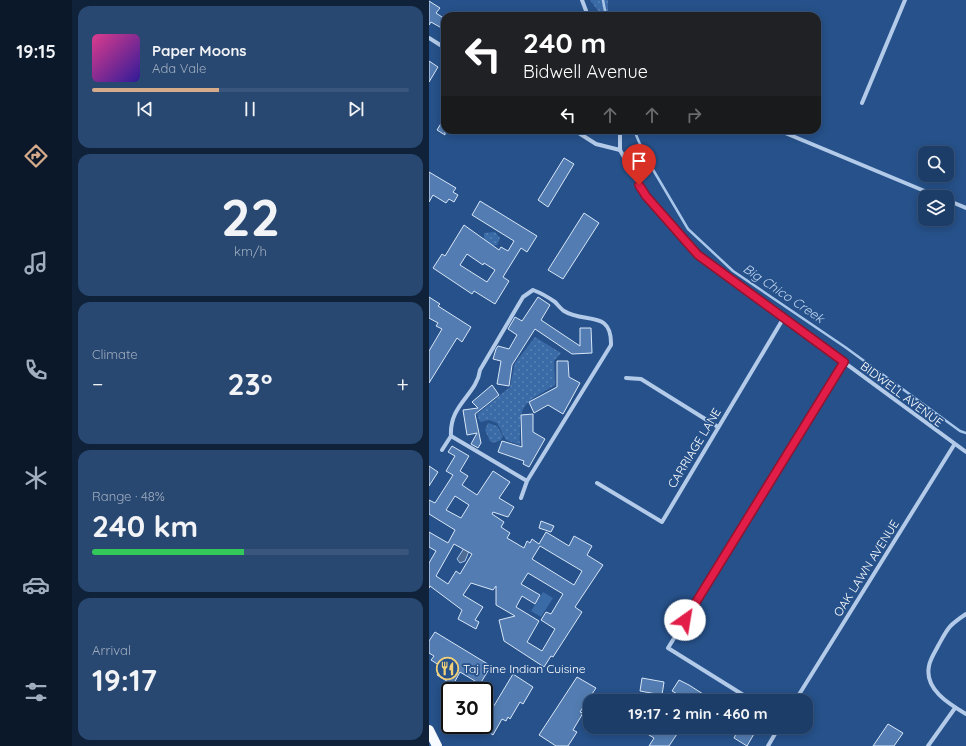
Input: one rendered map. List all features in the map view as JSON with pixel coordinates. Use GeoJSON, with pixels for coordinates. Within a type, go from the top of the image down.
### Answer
{"type":"FeatureCollection","features":[{"type":"Feature","properties":{"kind":"main road"},"geometry":{"type":"LineString","coordinates":[[429,730],[437,746]]}},
{"type":"Feature","properties":{"kind":"street"},"geometry":{"type":"LineString","coordinates":[[583,0],[587,12]]}},
{"type":"Feature","properties":{"kind":"street"},"geometry":{"type":"LineString","coordinates":[[862,103],[905,0]]}},
{"type":"Feature","properties":{"kind":"street"},"geometry":{"type":"LineString","coordinates":[[429,38],[441,46]]}},
{"type":"Feature","properties":{"kind":"street"},"geometry":{"type":"LineString","coordinates":[[580,134],[596,144],[620,150]]}},
{"type":"Feature","properties":{"kind":"street","name":"BIDWELL AVENUE"},"geometry":{"type":"LineString","coordinates":[[620,134],[620,150],[646,196],[698,255],[954,445],[966,452]]}},
{"type":"Feature","properties":{"kind":"street"},"geometry":{"type":"LineString","coordinates":[[788,134],[922,190]]}},
{"type":"Feature","properties":{"kind":"street"},"geometry":{"type":"LineString","coordinates":[[954,203],[966,208]]}},
{"type":"Feature","properties":{"kind":"street"},"geometry":{"type":"LineString","coordinates":[[442,450],[451,436],[452,417],[479,379],[480,370],[523,297],[533,290],[546,295],[564,311],[601,321],[609,327],[611,344],[527,481],[521,498]]}},
{"type":"Feature","properties":{"kind":"street","name":"CARRIAGE LANE"},"geometry":{"type":"LineString","coordinates":[[597,483],[662,522],[783,319]]}},
{"type":"Feature","properties":{"kind":"street"},"geometry":{"type":"LineString","coordinates":[[742,694],[668,648],[844,362]]}},
{"type":"Feature","properties":{"kind":"street"},"geometry":{"type":"LineString","coordinates":[[626,378],[641,379],[718,427]]}},
{"type":"Feature","properties":{"kind":"street"},"geometry":{"type":"LineString","coordinates":[[451,436],[527,481]]}},
{"type":"Feature","properties":{"kind":"street","name":"OAK LAWN AVENUE"},"geometry":{"type":"LineString","coordinates":[[799,694],[954,445]]}},
{"type":"Feature","properties":{"kind":"street"},"geometry":{"type":"LineString","coordinates":[[966,614],[951,624],[929,664],[928,674],[932,688],[955,708],[966,714]]}},
{"type":"Feature","properties":{"kind":"street"},"geometry":{"type":"LineString","coordinates":[[928,746],[955,708]]}},
{"type":"Feature","properties":{"kind":"street"},"geometry":{"type":"LineString","coordinates":[[768,746],[775,734]]}},
{"type":"Feature","properties":{"kind":"shaded area"},"geometry":{"type":"Polygon","coordinates":[[[590,0],[608,0],[608,12],[599,12],[590,0]]]}},
{"type":"Feature","properties":{"kind":"shaded area"},"geometry":{"type":"Polygon","coordinates":[[[495,232],[500,238],[497,245],[493,246],[484,240],[484,233],[495,232]]]}},
{"type":"Feature","properties":{"kind":"shaded area"},"geometry":{"type":"Polygon","coordinates":[[[535,337],[561,353],[554,361],[555,385],[535,397],[524,407],[521,421],[520,445],[506,440],[497,423],[489,420],[480,422],[477,414],[510,387],[515,363],[535,337]]]}},
{"type":"Feature","properties":{"kind":"shaded area"},"geometry":{"type":"Polygon","coordinates":[[[488,423],[497,426],[503,436],[501,440],[493,443],[490,441],[485,430],[488,423]]]}},
{"type":"Feature","properties":{"kind":"shaded area"},"geometry":{"type":"Polygon","coordinates":[[[464,548],[469,551],[465,561],[460,563],[457,559],[464,548]]]}},
{"type":"Feature","properties":{"kind":"shaded area"},"geometry":{"type":"Polygon","coordinates":[[[543,592],[553,598],[541,617],[531,611],[543,592]]]}},
{"type":"Feature","properties":{"kind":"building"},"geometry":{"type":"Polygon","coordinates":[[[429,1],[440,8],[436,13],[441,16],[441,28],[431,22],[429,25],[429,1]]]}},
{"type":"Feature","properties":{"kind":"building"},"geometry":{"type":"Polygon","coordinates":[[[429,61],[438,67],[429,82],[429,61]]]}},
{"type":"Feature","properties":{"kind":"building"},"geometry":{"type":"Polygon","coordinates":[[[441,124],[441,132],[437,130],[441,124]]]}},
{"type":"Feature","properties":{"kind":"building"},"geometry":{"type":"Polygon","coordinates":[[[564,158],[574,164],[548,207],[538,200],[564,158]]]}},
{"type":"Feature","properties":{"kind":"building"},"geometry":{"type":"Polygon","coordinates":[[[429,172],[456,188],[453,192],[458,195],[454,202],[449,199],[446,203],[433,195],[429,202],[429,172]]]}},
{"type":"Feature","properties":{"kind":"building"},"geometry":{"type":"Polygon","coordinates":[[[480,201],[537,236],[527,252],[521,248],[503,277],[509,281],[495,304],[474,291],[472,294],[433,268],[442,254],[445,256],[464,225],[499,250],[501,247],[508,251],[514,241],[472,215],[480,201]],[[467,254],[460,265],[487,282],[495,270],[484,263],[483,265],[467,254]]]}},
{"type":"Feature","properties":{"kind":"building"},"geometry":{"type":"Polygon","coordinates":[[[584,213],[599,223],[563,279],[548,270],[584,213]]]}},
{"type":"Feature","properties":{"kind":"building"},"geometry":{"type":"Polygon","coordinates":[[[429,297],[440,304],[438,306],[471,327],[462,342],[457,338],[429,383],[429,351],[442,329],[436,326],[438,323],[429,318],[429,297]]]}},
{"type":"Feature","properties":{"kind":"building"},"geometry":{"type":"Polygon","coordinates":[[[538,297],[550,305],[541,320],[580,346],[580,328],[591,328],[592,353],[572,354],[535,329],[512,365],[509,386],[497,384],[501,361],[493,359],[496,349],[498,346],[509,349],[517,335],[508,329],[515,317],[522,321],[538,297]]]}},
{"type":"Feature","properties":{"kind":"building"},"geometry":{"type":"Polygon","coordinates":[[[557,361],[568,361],[569,377],[580,383],[563,414],[548,405],[534,413],[529,402],[557,387],[557,361]]]}},
{"type":"Feature","properties":{"kind":"building"},"geometry":{"type":"Polygon","coordinates":[[[492,385],[499,395],[475,414],[481,443],[478,448],[471,444],[477,433],[467,435],[463,410],[478,408],[472,402],[492,385]]]}},
{"type":"Feature","properties":{"kind":"building"},"geometry":{"type":"Polygon","coordinates":[[[533,414],[533,432],[545,439],[529,467],[523,464],[524,461],[498,452],[502,441],[522,447],[521,415],[533,414]]]}},
{"type":"Feature","properties":{"kind":"building"},"geometry":{"type":"Polygon","coordinates":[[[452,446],[469,456],[460,471],[468,476],[462,485],[477,495],[493,471],[510,482],[499,498],[514,507],[508,517],[493,512],[492,514],[504,522],[501,527],[510,533],[507,538],[524,548],[527,541],[530,543],[532,539],[539,544],[546,532],[569,546],[574,536],[592,546],[587,555],[603,565],[575,607],[582,612],[553,657],[551,656],[544,667],[504,641],[499,620],[515,616],[496,605],[496,586],[493,590],[471,583],[463,595],[483,607],[475,620],[479,622],[476,629],[458,619],[462,610],[430,586],[429,588],[429,563],[436,551],[429,547],[429,532],[448,543],[455,530],[429,514],[429,500],[435,503],[453,475],[446,471],[455,456],[448,452],[452,446]],[[455,496],[446,510],[461,518],[469,505],[455,496]],[[454,544],[436,576],[448,584],[456,571],[460,574],[472,554],[454,544]],[[540,546],[532,559],[574,585],[582,571],[540,546]],[[528,573],[521,584],[540,595],[535,604],[522,596],[516,607],[539,621],[527,642],[542,651],[555,629],[541,620],[546,612],[551,614],[563,594],[528,573]]]}},
{"type":"Feature","properties":{"kind":"building"},"geometry":{"type":"Polygon","coordinates":[[[429,466],[438,472],[429,486],[429,466]]]}},
{"type":"Feature","properties":{"kind":"building"},"geometry":{"type":"Polygon","coordinates":[[[541,521],[554,526],[551,532],[539,528],[541,521]]]}},
{"type":"Feature","properties":{"kind":"building"},"geometry":{"type":"Polygon","coordinates":[[[435,632],[491,666],[481,682],[477,682],[460,672],[455,682],[448,682],[437,675],[442,667],[431,660],[434,656],[429,653],[429,641],[435,632]]]}},
{"type":"Feature","properties":{"kind":"building"},"geometry":{"type":"Polygon","coordinates":[[[513,674],[533,687],[523,704],[520,702],[510,719],[508,717],[506,721],[502,719],[493,735],[492,734],[493,734],[493,707],[513,674]]]}},
{"type":"Feature","properties":{"kind":"building"},"geometry":{"type":"Polygon","coordinates":[[[577,677],[596,688],[592,694],[583,694],[583,708],[580,712],[583,713],[573,730],[577,732],[568,746],[556,746],[539,735],[577,677]]]}},
{"type":"Feature","properties":{"kind":"building"},"geometry":{"type":"Polygon","coordinates":[[[642,678],[664,682],[662,694],[640,691],[642,678]]]}},
{"type":"Feature","properties":{"kind":"building"},"geometry":{"type":"Polygon","coordinates":[[[679,680],[703,694],[677,694],[672,691],[679,680]]]}},
{"type":"Feature","properties":{"kind":"building"},"geometry":{"type":"Polygon","coordinates":[[[888,724],[903,733],[894,746],[873,746],[888,724]]]}},
{"type":"Feature","properties":{"kind":"building"},"geometry":{"type":"Polygon","coordinates":[[[647,734],[677,734],[669,746],[649,746],[654,738],[647,734]]]}},
{"type":"Feature","properties":{"kind":"building"},"geometry":{"type":"Polygon","coordinates":[[[736,734],[754,734],[747,746],[734,738],[736,734]]]}},
{"type":"Feature","properties":{"kind":"waterway","name":"Big Chico Creek"},"geometry":{"type":"LineString","coordinates":[[603,0],[605,12]]}},
{"type":"Feature","properties":{"kind":"waterway","name":"Big Chico Creek"},"geometry":{"type":"LineString","coordinates":[[636,134],[645,156],[688,229],[733,271],[845,347],[960,431],[966,433]]}},
{"type":"Feature","properties":{"kind":"place","name":"Taj Fine Indian Cuisine"},"geometry":{"type":"Point","coordinates":[447,668]}},
{"type":"Feature","properties":{"kind":"route"},"geometry":{"type":"LineString","coordinates":[[639,185],[646,196],[698,255],[783,319],[844,362],[685,620]]}}]}
